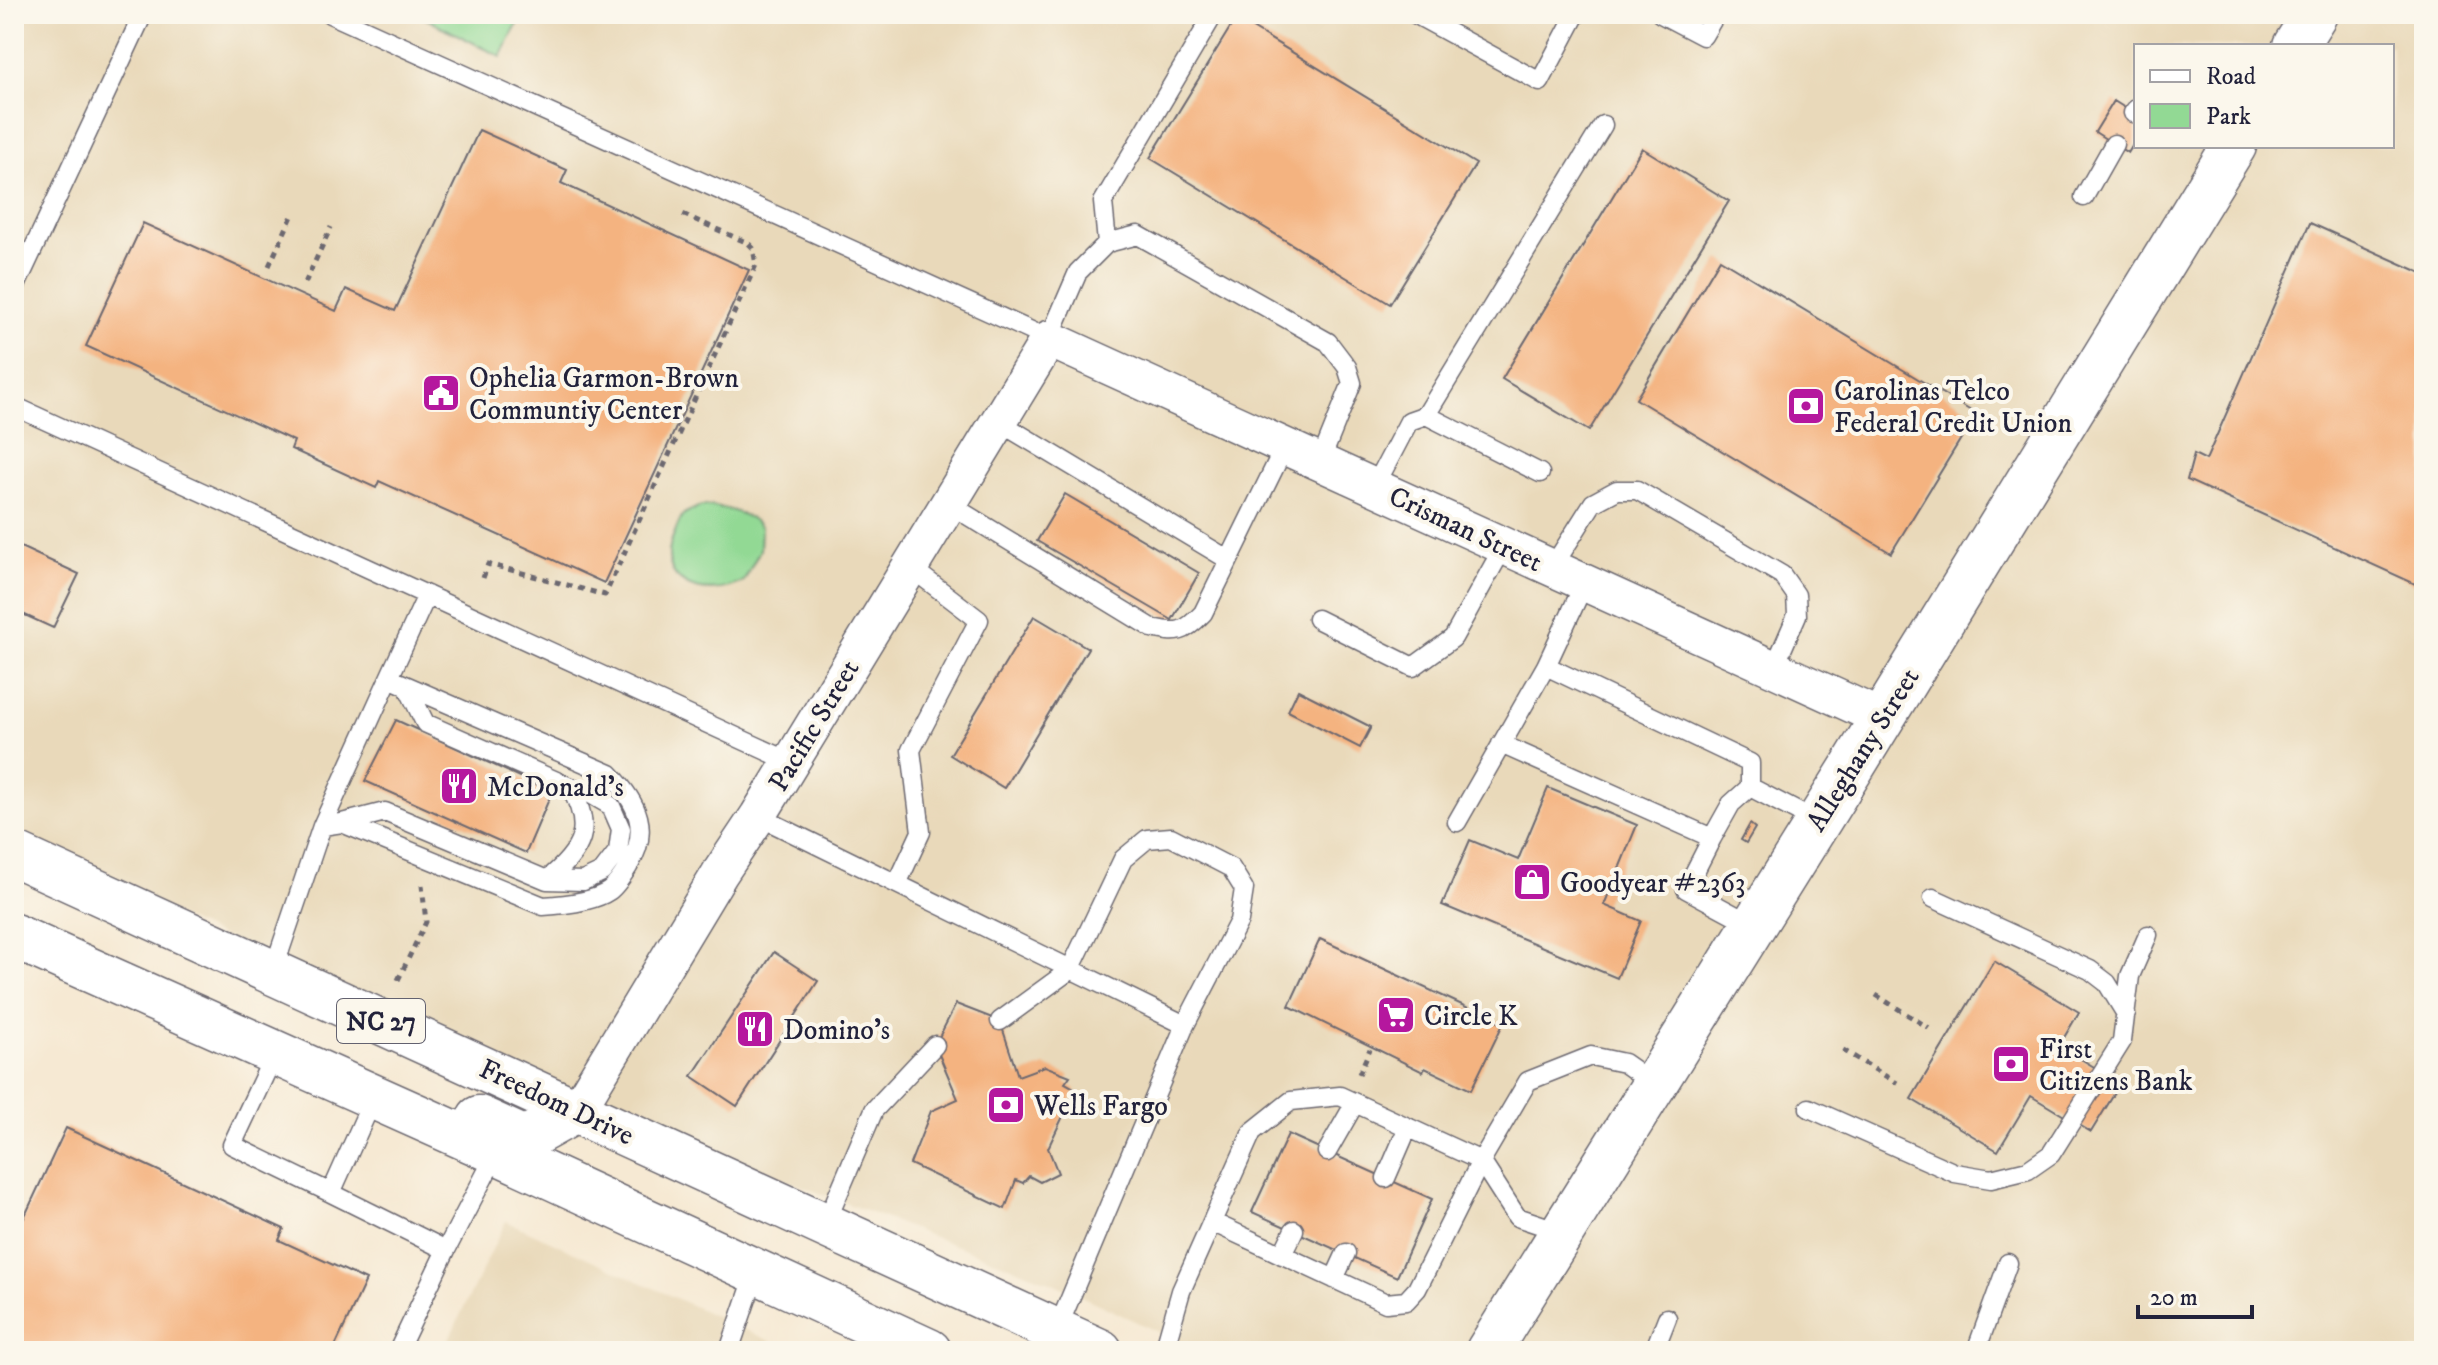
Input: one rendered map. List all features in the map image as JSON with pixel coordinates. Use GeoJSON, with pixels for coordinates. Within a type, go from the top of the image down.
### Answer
{"type":"FeatureCollection","features":[{"type":"Feature","properties":{"kind":"main road"},"geometry":{"type":"LineString","coordinates":[[2296,44],[2315,14]]}},
{"type":"Feature","properties":{"kind":"main road","name":"Alleghany Street"},"geometry":{"type":"LineString","coordinates":[[1488,1351],[2233,148]]}},
{"type":"Feature","properties":{"kind":"main road","name":"Freedom Drive"},"geometry":{"type":"LineString","coordinates":[[14,854],[1100,1351]]}},
{"type":"Feature","properties":{"kind":"main road","name":"NC 27"},"geometry":{"type":"LineString","coordinates":[[14,936],[497,1152],[756,1272],[908,1347]]}},
{"type":"Feature","properties":{"kind":"main road"},"geometry":{"type":"LineString","coordinates":[[178,1011],[285,1029],[525,1139],[577,1110]]}},
{"type":"Feature","properties":{"kind":"street","name":"Pacific Street"},"geometry":{"type":"LineString","coordinates":[[577,1110],[1049,339]]}},
{"type":"Feature","properties":{"kind":"street","name":"Crisman Street"},"geometry":{"type":"LineString","coordinates":[[1049,339],[1882,718]]}},
{"type":"Feature","properties":{"kind":"lane"},"geometry":{"type":"LineString","coordinates":[[14,290],[143,14]]}},
{"type":"Feature","properties":{"kind":"lane"},"geometry":{"type":"LineString","coordinates":[[330,14],[1049,339],[1078,272],[1107,243],[1138,235],[1328,342],[1347,367],[1352,383],[1320,462]]}},
{"type":"Feature","properties":{"kind":"lane"},"geometry":{"type":"LineString","coordinates":[[1107,243],[1103,202],[1214,14]]}},
{"type":"Feature","properties":{"kind":"lane"},"geometry":{"type":"LineString","coordinates":[[1415,14],[1540,82],[1576,14]]}},
{"type":"Feature","properties":{"kind":"lane"},"geometry":{"type":"LineString","coordinates":[[1661,14],[1703,36],[1716,14]]}},
{"type":"Feature","properties":{"kind":"lane"},"geometry":{"type":"LineString","coordinates":[[1375,486],[1409,421],[1426,415],[1603,125]]}},
{"type":"Feature","properties":{"kind":"lane"},"geometry":{"type":"LineString","coordinates":[[2084,197],[2114,144]]}},
{"type":"Feature","properties":{"kind":"lane"},"geometry":{"type":"LineString","coordinates":[[14,406],[791,762]]}},
{"type":"Feature","properties":{"kind":"lane"},"geometry":{"type":"LineString","coordinates":[[1426,415],[1540,473]]}},
{"type":"Feature","properties":{"kind":"lane"},"geometry":{"type":"LineString","coordinates":[[999,422],[1229,560]]}},
{"type":"Feature","properties":{"kind":"lane"},"geometry":{"type":"LineString","coordinates":[[949,504],[1152,628],[1173,633],[1192,625],[1203,613],[1285,446]]}},
{"type":"Feature","properties":{"kind":"lane"},"geometry":{"type":"LineString","coordinates":[[1552,568],[1593,503],[1617,490],[1637,490],[1782,575],[1796,595],[1797,615],[1774,668]]}},
{"type":"Feature","properties":{"kind":"lane"},"geometry":{"type":"LineString","coordinates":[[1317,619],[1413,667],[1453,638],[1504,546]]}},
{"type":"Feature","properties":{"kind":"lane"},"geometry":{"type":"LineString","coordinates":[[897,884],[921,832],[911,750],[979,620],[910,567]]}},
{"type":"Feature","properties":{"kind":"lane"},"geometry":{"type":"LineString","coordinates":[[1457,822],[1546,666],[1585,582]]}},
{"type":"Feature","properties":{"kind":"lane"},"geometry":{"type":"LineString","coordinates":[[273,971],[322,826],[427,595]]}},
{"type":"Feature","properties":{"kind":"lane"},"geometry":{"type":"LineString","coordinates":[[1546,666],[1750,763],[1750,787],[1731,804],[1686,889],[1753,925]]}},
{"type":"Feature","properties":{"kind":"lane"},"geometry":{"type":"LineString","coordinates":[[342,823],[543,906],[573,903],[609,891],[636,855],[641,835],[638,815],[629,794],[610,774],[389,678]]}},
{"type":"Feature","properties":{"kind":"lane"},"geometry":{"type":"LineString","coordinates":[[322,826],[385,812],[547,880],[583,881],[602,872],[618,851],[621,829],[611,806],[587,792],[425,723],[407,686]]}},
{"type":"Feature","properties":{"kind":"lane"},"geometry":{"type":"LineString","coordinates":[[1501,744],[1712,838]]}},
{"type":"Feature","properties":{"kind":"lane"},"geometry":{"type":"LineString","coordinates":[[547,880],[564,866],[583,836],[580,805],[570,787]]}},
{"type":"Feature","properties":{"kind":"lane"},"geometry":{"type":"LineString","coordinates":[[1750,787],[1817,822]]}},
{"type":"Feature","properties":{"kind":"lane"},"geometry":{"type":"LineString","coordinates":[[758,816],[1185,1025]]}},
{"type":"Feature","properties":{"kind":"lane"},"geometry":{"type":"LineString","coordinates":[[1000,1021],[1070,970],[1123,859],[1147,839],[1171,837],[1231,868],[1244,889],[1239,921],[1185,1025],[1056,1332]]}},
{"type":"Feature","properties":{"kind":"lane"},"geometry":{"type":"LineString","coordinates":[[1933,898],[2090,970],[2107,983],[2127,1017]]}},
{"type":"Feature","properties":{"kind":"lane"},"geometry":{"type":"LineString","coordinates":[[1809,1108],[1955,1173],[1991,1179],[2028,1170],[2051,1154],[2122,1041],[2130,976],[2148,935]]}},
{"type":"Feature","properties":{"kind":"lane"},"geometry":{"type":"LineString","coordinates":[[825,1225],[874,1110],[935,1045]]}},
{"type":"Feature","properties":{"kind":"lane"},"geometry":{"type":"LineString","coordinates":[[275,1053],[232,1145],[446,1250]]}},
{"type":"Feature","properties":{"kind":"lane"},"geometry":{"type":"LineString","coordinates":[[1212,1222],[1386,1303],[1406,1301],[1417,1289],[1481,1161],[1528,1081],[1591,1056],[1624,1063],[1654,1084]]}},
{"type":"Feature","properties":{"kind":"lane"},"geometry":{"type":"LineString","coordinates":[[1164,1351],[1181,1291],[1252,1132],[1291,1101],[1340,1096],[1481,1161],[1517,1217],[1562,1232]]}},
{"type":"Feature","properties":{"kind":"lane"},"geometry":{"type":"LineString","coordinates":[[331,1193],[374,1097]]}},
{"type":"Feature","properties":{"kind":"lane"},"geometry":{"type":"LineString","coordinates":[[1327,1152],[1355,1103]]}},
{"type":"Feature","properties":{"kind":"lane"},"geometry":{"type":"LineString","coordinates":[[1386,1178],[1408,1127]]}},
{"type":"Feature","properties":{"kind":"lane"},"geometry":{"type":"LineString","coordinates":[[398,1351],[497,1152]]}},
{"type":"Feature","properties":{"kind":"lane"},"geometry":{"type":"LineString","coordinates":[[1282,1255],[1294,1230]]}},
{"type":"Feature","properties":{"kind":"lane"},"geometry":{"type":"LineString","coordinates":[[1334,1279],[1346,1253]]}},
{"type":"Feature","properties":{"kind":"lane"},"geometry":{"type":"LineString","coordinates":[[1976,1351],[2008,1263]]}},
{"type":"Feature","properties":{"kind":"lane"},"geometry":{"type":"LineString","coordinates":[[729,1351],[756,1272]]}},
{"type":"Feature","properties":{"kind":"lane"},"geometry":{"type":"LineString","coordinates":[[1654,1351],[1667,1318]]}},
{"type":"Feature","properties":{"kind":"path"},"geometry":{"type":"LineString","coordinates":[[483,578],[488,564],[605,595],[756,265],[753,248],[748,243],[680,213]]}},
{"type":"Feature","properties":{"kind":"path"},"geometry":{"type":"LineString","coordinates":[[269,266],[293,214]]}},
{"type":"Feature","properties":{"kind":"path"},"geometry":{"type":"LineString","coordinates":[[305,283],[331,227]]}},
{"type":"Feature","properties":{"kind":"path"},"geometry":{"type":"LineString","coordinates":[[398,980],[426,922]]}},
{"type":"Feature","properties":{"kind":"path"},"geometry":{"type":"LineString","coordinates":[[1876,995],[1929,1028]]}},
{"type":"Feature","properties":{"kind":"path"},"geometry":{"type":"LineString","coordinates":[[1843,1050],[1897,1083]]}},
{"type":"Feature","properties":{"kind":"shaded area"},"geometry":{"type":"Polygon","coordinates":[[[14,14],[2305,14],[2286,44],[2134,44],[2134,148],[2221,148],[1479,1351],[1199,1351],[1051,1282],[590,1105],[14,841],[14,14]]]}},
{"type":"Feature","properties":{"kind":"shaded area"},"geometry":{"type":"Polygon","coordinates":[[[2330,14],[2424,14],[2424,1351],[1500,1351],[2247,148],[2394,148],[2394,44],[2311,44],[2330,14]]]}},
{"type":"Feature","properties":{"kind":"shaded area"},"geometry":{"type":"Polygon","coordinates":[[[506,1221],[792,1351],[443,1351],[506,1221]]]}},
{"type":"Feature","properties":{"kind":"green space"},"geometry":{"type":"Polygon","coordinates":[[[417,14],[522,14],[501,57],[417,14]]]}},
{"type":"Feature","properties":{"kind":"green space"},"geometry":{"type":"Polygon","coordinates":[[[701,506],[733,511],[761,527],[760,550],[744,581],[713,590],[699,589],[676,576],[670,564],[669,550],[675,532],[683,515],[701,506]]]}},
{"type":"Feature","properties":{"kind":"building"},"geometry":{"type":"Polygon","coordinates":[[[1236,18],[1476,164],[1390,304],[1150,158],[1236,18]]]}},
{"type":"Feature","properties":{"kind":"building"},"geometry":{"type":"Polygon","coordinates":[[[2114,101],[2134,114],[2134,143],[2128,153],[2095,132],[2114,101]]]}},
{"type":"Feature","properties":{"kind":"building","name":"Ophelia Garmon-Brown Communtiy Center"},"geometry":{"type":"Polygon","coordinates":[[[479,130],[567,170],[561,183],[749,270],[604,583],[379,481],[376,488],[291,449],[294,441],[86,346],[143,223],[336,311],[346,289],[395,311],[479,130]]]}},
{"type":"Feature","properties":{"kind":"building"},"geometry":{"type":"Polygon","coordinates":[[[1642,148],[1729,201],[1589,431],[1502,379],[1642,148]]]}},
{"type":"Feature","properties":{"kind":"building"},"geometry":{"type":"Polygon","coordinates":[[[2310,223],[2424,274],[2424,588],[2187,480],[2194,454],[2206,460],[2310,223]]]}},
{"type":"Feature","properties":{"kind":"building","name":"Carolinas Telco Federal Credit Union"},"geometry":{"type":"Polygon","coordinates":[[[1720,259],[1976,414],[1891,553],[1636,399],[1720,259]]]}},
{"type":"Feature","properties":{"kind":"building"},"geometry":{"type":"Polygon","coordinates":[[[1065,494],[1199,573],[1172,620],[1037,541],[1065,494]]]}},
{"type":"Feature","properties":{"kind":"building"},"geometry":{"type":"Polygon","coordinates":[[[14,544],[79,574],[53,628],[14,610],[14,544]]]}},
{"type":"Feature","properties":{"kind":"building"},"geometry":{"type":"Polygon","coordinates":[[[1034,616],[1088,648],[1004,788],[950,755],[1034,616]]]}},
{"type":"Feature","properties":{"kind":"building"},"geometry":{"type":"Polygon","coordinates":[[[1298,690],[1371,727],[1360,748],[1288,711],[1298,690]]]}},
{"type":"Feature","properties":{"kind":"building","name":"McDonald's"},"geometry":{"type":"Polygon","coordinates":[[[396,720],[552,792],[526,853],[365,781],[396,720]]]}},
{"type":"Feature","properties":{"kind":"building","name":"Goodyear #2363"},"geometry":{"type":"Polygon","coordinates":[[[1548,788],[1637,825],[1604,905],[1641,921],[1617,978],[1442,905],[1470,840],[1518,860],[1548,788]]]}},
{"type":"Feature","properties":{"kind":"building"},"geometry":{"type":"Polygon","coordinates":[[[1750,824],[1755,828],[1746,843],[1741,840],[1750,824]]]}},
{"type":"Feature","properties":{"kind":"building","name":"Circle K"},"geometry":{"type":"Polygon","coordinates":[[[1320,939],[1503,1024],[1471,1090],[1425,1068],[1423,1072],[1289,1006],[1320,939]]]}},
{"type":"Feature","properties":{"kind":"building","name":"Domino's"},"geometry":{"type":"Polygon","coordinates":[[[774,952],[818,981],[737,1106],[692,1076],[774,952]]]}},
{"type":"Feature","properties":{"kind":"building","name":"First Citizens Bank"},"geometry":{"type":"Polygon","coordinates":[[[1994,961],[2079,1012],[2059,1046],[2121,1083],[2091,1132],[2031,1096],[1998,1151],[1911,1099],[1994,961]]]}},
{"type":"Feature","properties":{"kind":"building","name":"Wells Fargo"},"geometry":{"type":"Polygon","coordinates":[[[956,1004],[1000,1021],[1018,1076],[1045,1066],[1070,1076],[1065,1083],[1076,1089],[1048,1148],[1058,1173],[1040,1182],[1029,1176],[1023,1183],[1016,1180],[1005,1209],[910,1164],[931,1111],[958,1099],[935,1045],[956,1004]]]}},
{"type":"Feature","properties":{"kind":"building"},"geometry":{"type":"Polygon","coordinates":[[[66,1128],[284,1229],[279,1240],[366,1280],[333,1351],[29,1351],[14,1344],[14,1330],[20,1317],[14,1314],[14,1239],[66,1128]]]}},
{"type":"Feature","properties":{"kind":"building"},"geometry":{"type":"Polygon","coordinates":[[[1288,1134],[1432,1199],[1397,1277],[1252,1212],[1288,1134]]]}},
{"type":"Feature","properties":{"kind":"place","name":"Ophelia Garmon-Brown Communtiy Center"},"geometry":{"type":"Point","coordinates":[441,393]}},
{"type":"Feature","properties":{"kind":"place","name":"Carolinas Telco Federal Credit Union"},"geometry":{"type":"Point","coordinates":[1806,406]}},
{"type":"Feature","properties":{"kind":"place","name":"McDonald's"},"geometry":{"type":"Point","coordinates":[459,786]}},
{"type":"Feature","properties":{"kind":"place","name":"Goodyear #2363"},"geometry":{"type":"Point","coordinates":[1532,882]}},
{"type":"Feature","properties":{"kind":"place","name":"Circle K"},"geometry":{"type":"Point","coordinates":[1396,1015]}},
{"type":"Feature","properties":{"kind":"place","name":"Domino's"},"geometry":{"type":"Point","coordinates":[755,1029]}},
{"type":"Feature","properties":{"kind":"place","name":"First Citizens Bank"},"geometry":{"type":"Point","coordinates":[2011,1064]}},
{"type":"Feature","properties":{"kind":"place","name":"Wells Fargo"},"geometry":{"type":"Point","coordinates":[1006,1105]}}]}
